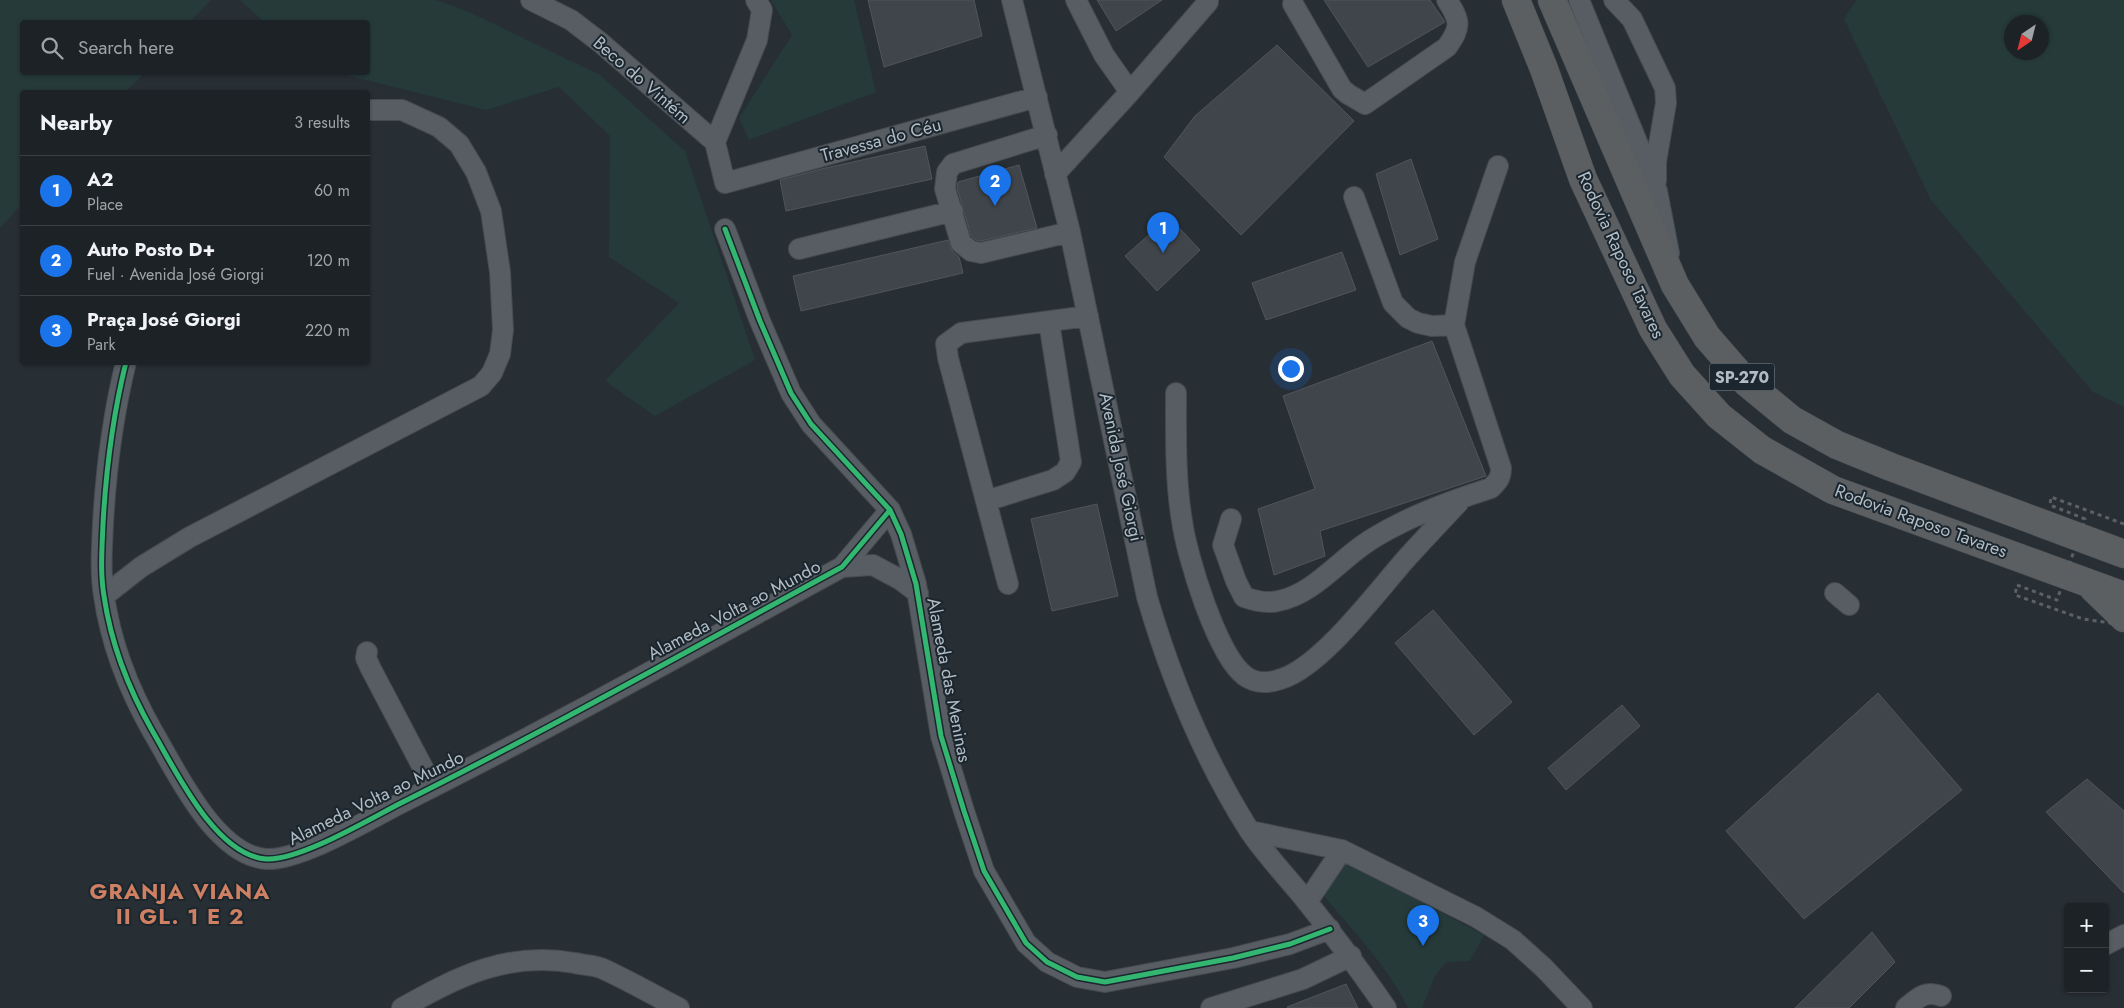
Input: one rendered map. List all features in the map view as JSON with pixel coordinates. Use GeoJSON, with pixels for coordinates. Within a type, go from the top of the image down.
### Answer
{"type":"FeatureCollection","features":[{"type":"Feature","properties":{"kind":"highway","name":"Rodovia Raposo Tavares"},"geometry":{"type":"LineString","coordinates":[[1516,0],[1544,69],[1583,179],[1653,329],[1682,375],[1719,416],[1762,450],[1833,490],[2124,596]]}},
{"type":"Feature","properties":{"kind":"highway","name":"Rodovia Raposo Tavares"},"geometry":{"type":"LineString","coordinates":[[1552,0],[1675,285],[1707,337],[1747,383],[1792,420],[1837,445],[2124,554]]}},
{"type":"Feature","properties":{"kind":"highway"},"geometry":{"type":"LineString","coordinates":[[2087,582],[2124,618]]}},
{"type":"Feature","properties":{"kind":"street","name":"Beco do Vintém"},"geometry":{"type":"LineString","coordinates":[[531,0],[571,20],[715,142]]}},
{"type":"Feature","properties":{"kind":"street"},"geometry":{"type":"LineString","coordinates":[[715,142],[757,40],[762,10],[756,0]]}},
{"type":"Feature","properties":{"kind":"street","name":"Avenida José Giorgi"},"geometry":{"type":"LineString","coordinates":[[1012,0],[1070,232],[1148,597],[1164,654],[1188,714],[1212,765],[1250,831],[1351,956],[1386,1008]]}},
{"type":"Feature","properties":{"kind":"street"},"geometry":{"type":"LineString","coordinates":[[1076,0],[1104,55],[1130,92]]}},
{"type":"Feature","properties":{"kind":"street"},"geometry":{"type":"LineString","coordinates":[[1293,4],[1342,89],[1365,104],[1447,47],[1456,34],[1458,18],[1447,0]]}},
{"type":"Feature","properties":{"kind":"street"},"geometry":{"type":"LineString","coordinates":[[1579,0],[1657,191],[1675,285]]}},
{"type":"Feature","properties":{"kind":"street"},"geometry":{"type":"LineString","coordinates":[[1614,0],[1632,19],[1665,88],[1666,103],[1656,162],[1657,191]]}},
{"type":"Feature","properties":{"kind":"street"},"geometry":{"type":"LineString","coordinates":[[1055,174],[1130,92],[1208,2]]}},
{"type":"Feature","properties":{"kind":"street","name":"Travessa do Céu"},"geometry":{"type":"LineString","coordinates":[[715,142],[725,183],[1037,97]]}},
{"type":"Feature","properties":{"kind":"street"},"geometry":{"type":"LineString","coordinates":[[104,596],[141,567],[190,537],[481,386],[492,372],[500,354],[503,330],[500,272],[491,211],[476,172],[459,144],[439,127],[402,110],[370,110]]}},
{"type":"Feature","properties":{"kind":"street"},"geometry":{"type":"LineString","coordinates":[[1047,135],[953,164],[946,172],[945,189],[961,243],[971,251],[981,253],[1070,232]]}},
{"type":"Feature","properties":{"kind":"street"},"geometry":{"type":"LineString","coordinates":[[1231,518],[1223,545],[1244,597],[1260,602],[1278,602],[1294,596],[1315,583],[1363,544],[1399,524],[1464,496],[1491,488],[1498,482],[1501,468],[1454,325],[1464,262],[1498,166]]}},
{"type":"Feature","properties":{"kind":"street"},"geometry":{"type":"LineString","coordinates":[[1354,197],[1393,304],[1408,318],[1418,324],[1432,326],[1454,325]]}},
{"type":"Feature","properties":{"kind":"street"},"geometry":{"type":"LineString","coordinates":[[799,249],[953,212]]}},
{"type":"Feature","properties":{"kind":"street","name":"Alameda das Meninas"},"geometry":{"type":"LineString","coordinates":[[726,229],[760,321],[791,393],[811,424],[890,510],[911,562],[942,736],[984,871],[1026,943],[1047,962],[1077,977],[1105,982],[1233,958],[1290,944],[1330,929]]}},
{"type":"Feature","properties":{"kind":"street"},"geometry":{"type":"LineString","coordinates":[[1008,584],[948,358],[946,344],[961,333],[1088,316]]}},
{"type":"Feature","properties":{"kind":"street"},"geometry":{"type":"LineString","coordinates":[[986,501],[1053,480],[1065,472],[1071,462],[1049,322]]}},
{"type":"Feature","properties":{"kind":"street","name":"Alameda Volta ao Mundo"},"geometry":{"type":"LineString","coordinates":[[125,365],[117,399],[105,486],[101,558],[104,596],[117,655],[145,718],[198,810],[220,834],[250,855],[266,859],[294,856],[433,787],[842,567],[890,510]]}},
{"type":"Feature","properties":{"kind":"street"},"geometry":{"type":"LineString","coordinates":[[1176,393],[1176,464],[1181,512],[1194,573],[1220,639],[1230,658],[1245,676],[1260,683],[1282,679],[1301,669],[1326,649],[1464,496]]}},
{"type":"Feature","properties":{"kind":"street","name":"Alameda Volta ao Mundo"},"geometry":{"type":"LineString","coordinates":[[842,567],[873,565],[901,580],[918,594]]}},
{"type":"Feature","properties":{"kind":"street"},"geometry":{"type":"LineString","coordinates":[[367,652],[366,658],[370,667],[433,787]]}},
{"type":"Feature","properties":{"kind":"street"},"geometry":{"type":"LineString","coordinates":[[1250,831],[1342,850],[1476,917],[1513,940],[1544,968],[1582,1008]]}},
{"type":"Feature","properties":{"kind":"street"},"geometry":{"type":"LineString","coordinates":[[1308,902],[1342,850]]}},
{"type":"Feature","properties":{"kind":"street"},"geometry":{"type":"LineString","coordinates":[[2109,942],[2124,936]]}},
{"type":"Feature","properties":{"kind":"street"},"geometry":{"type":"LineString","coordinates":[[1210,1008],[1303,979],[1351,956]]}},
{"type":"Feature","properties":{"kind":"street"},"geometry":{"type":"LineString","coordinates":[[402,1008],[441,986],[477,971],[518,960],[558,960],[599,968],[679,1008]]}},
{"type":"Feature","properties":{"kind":"street"},"geometry":{"type":"LineString","coordinates":[[1906,1008],[1920,995],[1931,992],[1941,996]]}},
{"type":"Feature","properties":{"kind":"path"},"geometry":{"type":"LineString","coordinates":[[2124,524],[2050,497],[2050,505],[2085,519],[2057,600],[2017,585],[2015,595],[2083,619],[2124,625]]}},
{"type":"Feature","properties":{"kind":"green space"},"geometry":{"type":"Polygon","coordinates":[[[0,0],[211,0],[192,20],[20,20],[20,75],[142,75],[128,90],[20,90],[20,206],[0,228],[0,0]]]}},
{"type":"Feature","properties":{"kind":"green space"},"geometry":{"type":"Polygon","coordinates":[[[240,0],[436,0],[467,11],[600,75],[685,151],[755,360],[655,416],[605,381],[679,303],[609,257],[610,136],[559,87],[486,110],[346,75],[370,75],[370,20],[262,20],[240,0]]]}},
{"type":"Feature","properties":{"kind":"green space"},"geometry":{"type":"Polygon","coordinates":[[[771,0],[854,0],[876,92],[749,140],[739,118],[792,35],[771,0]]]}},
{"type":"Feature","properties":{"kind":"green space"},"geometry":{"type":"Polygon","coordinates":[[[1856,0],[2124,0],[2124,407],[2093,392],[1931,200],[1844,19],[1856,0]]]}},
{"type":"Feature","properties":{"kind":"green space"},"geometry":{"type":"Polygon","coordinates":[[[1348,863],[1484,935],[1470,961],[1446,962],[1435,976],[1422,1008],[1408,1008],[1380,963],[1323,895],[1322,884],[1348,863]]]}},
{"type":"Feature","properties":{"kind":"building"},"geometry":{"type":"Polygon","coordinates":[[[868,0],[974,0],[982,36],[884,67],[868,0]]]}},
{"type":"Feature","properties":{"kind":"building"},"geometry":{"type":"Polygon","coordinates":[[[1097,0],[1162,0],[1116,31],[1097,0]]]}},
{"type":"Feature","properties":{"kind":"building"},"geometry":{"type":"Polygon","coordinates":[[[1324,0],[1430,0],[1445,22],[1368,67],[1324,0]]]}},
{"type":"Feature","properties":{"kind":"building"},"geometry":{"type":"Polygon","coordinates":[[[1277,45],[1354,121],[1241,235],[1164,157],[1195,116],[1277,45]]]}},
{"type":"Feature","properties":{"kind":"building"},"geometry":{"type":"Polygon","coordinates":[[[925,146],[932,179],[786,211],[780,180],[925,146]]]}},
{"type":"Feature","properties":{"kind":"building"},"geometry":{"type":"Polygon","coordinates":[[[1411,159],[1438,239],[1400,255],[1376,174],[1411,159]]]}},
{"type":"Feature","properties":{"kind":"building"},"geometry":{"type":"Polygon","coordinates":[[[1019,165],[1037,228],[981,241],[976,240],[971,236],[957,188],[958,182],[1019,165]]]}},
{"type":"Feature","properties":{"kind":"building"},"geometry":{"type":"Polygon","coordinates":[[[1169,217],[1200,250],[1157,291],[1125,256],[1169,217]]]}},
{"type":"Feature","properties":{"kind":"building"},"geometry":{"type":"Polygon","coordinates":[[[948,240],[953,252],[959,257],[963,273],[801,311],[793,276],[948,240]]]}},
{"type":"Feature","properties":{"kind":"building"},"geometry":{"type":"Polygon","coordinates":[[[1342,252],[1356,290],[1266,320],[1252,283],[1342,252]]]}},
{"type":"Feature","properties":{"kind":"building"},"geometry":{"type":"Polygon","coordinates":[[[1432,341],[1486,476],[1320,531],[1325,556],[1274,575],[1258,509],[1315,489],[1283,396],[1432,341]]]}},
{"type":"Feature","properties":{"kind":"building"},"geometry":{"type":"Polygon","coordinates":[[[1097,504],[1118,596],[1052,611],[1031,519],[1097,504]]]}},
{"type":"Feature","properties":{"kind":"building"},"geometry":{"type":"Polygon","coordinates":[[[1433,610],[1512,702],[1474,735],[1395,643],[1433,610]]]}},
{"type":"Feature","properties":{"kind":"building"},"geometry":{"type":"Polygon","coordinates":[[[1878,693],[1962,790],[1804,919],[1726,831],[1878,693]]]}},
{"type":"Feature","properties":{"kind":"building"},"geometry":{"type":"Polygon","coordinates":[[[1622,705],[1640,726],[1566,790],[1548,768],[1622,705]]]}},
{"type":"Feature","properties":{"kind":"building"},"geometry":{"type":"Polygon","coordinates":[[[2087,779],[2124,811],[2124,893],[2046,812],[2087,779]]]}},
{"type":"Feature","properties":{"kind":"building"},"geometry":{"type":"Polygon","coordinates":[[[1872,932],[1895,962],[1849,1008],[1795,1008],[1872,932]]]}},
{"type":"Feature","properties":{"kind":"building"},"geometry":{"type":"Polygon","coordinates":[[[1346,984],[1358,1008],[1287,1007],[1346,984]]]}},
{"type":"Feature","properties":{"kind":"cycle path"},"geometry":{"type":"LineString","coordinates":[[725,229],[760,321],[791,393],[811,424],[890,510],[901,534],[916,584],[941,736],[984,871],[1026,943],[1047,962],[1077,977],[1105,982],[1233,958],[1290,944],[1330,929]]}},
{"type":"Feature","properties":{"kind":"cycle path"},"geometry":{"type":"LineString","coordinates":[[125,365],[111,442],[103,524],[102,578],[111,632],[136,700],[173,768],[199,809],[230,843],[247,854],[266,859],[296,854],[352,829],[511,747],[842,567],[890,510]]}},
{"type":"Feature","properties":{"kind":"place","name":"Auto Posto D+"},"geometry":{"type":"Point","coordinates":[995,206]}},
{"type":"Feature","properties":{"kind":"place","name":"A2"},"geometry":{"type":"Point","coordinates":[1163,253]}},
{"type":"Feature","properties":{"kind":"place","name":"Praça José Giorgi"},"geometry":{"type":"Point","coordinates":[1423,946]}},
{"type":"Feature","properties":{"kind":"district","name":"GRANJA VIANA II GL. 1 E 2"},"geometry":{"type":"Point","coordinates":[180,904]}}]}
